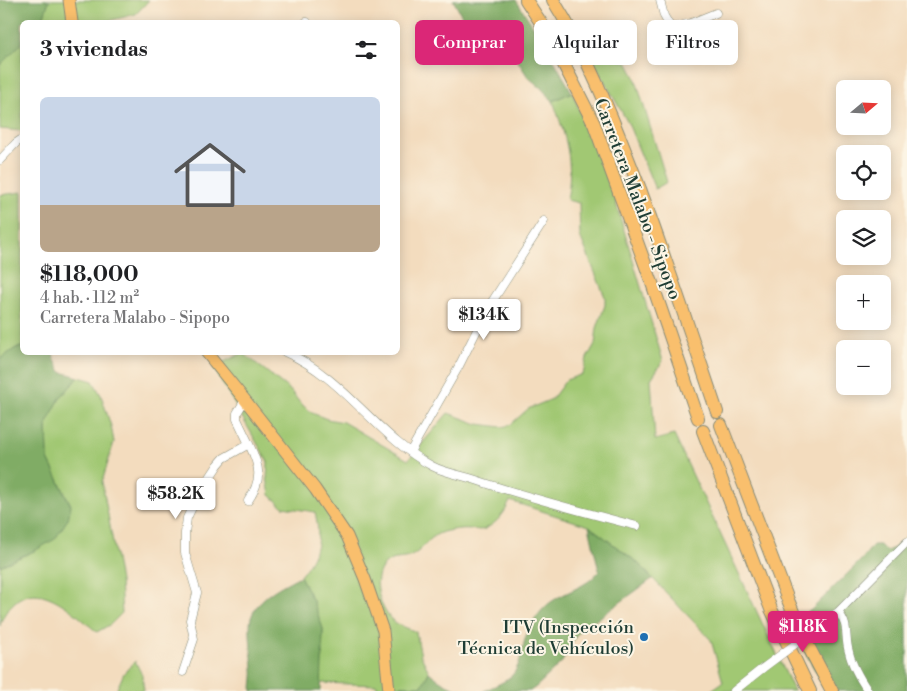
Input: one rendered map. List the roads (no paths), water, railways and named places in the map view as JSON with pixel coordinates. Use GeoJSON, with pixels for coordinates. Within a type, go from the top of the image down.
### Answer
{"type":"FeatureCollection","features":[{"type":"Feature","properties":{"kind":"highway","name":"Carretera Malabo - Sipopo"},"geometry":{"type":"LineString","coordinates":[[526,0],[549,35],[594,124],[652,283],[698,418]]}},
{"type":"Feature","properties":{"kind":"highway","name":"Carretera Malabo - Sipopo"},"geometry":{"type":"LineString","coordinates":[[554,1],[571,31],[612,116],[672,275],[716,412]]}},
{"type":"Feature","properties":{"kind":"highway"},"geometry":{"type":"LineString","coordinates":[[721,425],[788,600],[804,638],[832,691]]}},
{"type":"Feature","properties":{"kind":"highway"},"geometry":{"type":"LineString","coordinates":[[703,431],[771,608],[810,691]]}},
{"type":"Feature","properties":{"kind":"main road"},"geometry":{"type":"LineString","coordinates":[[69,0],[72,20]]}},
{"type":"Feature","properties":{"kind":"main road"},"geometry":{"type":"LineString","coordinates":[[208,355],[315,489],[346,536],[365,579],[383,631],[389,691]]}},
{"type":"Feature","properties":{"kind":"street"},"geometry":{"type":"LineString","coordinates":[[660,0],[664,16],[671,28],[691,24],[716,13]]}},
{"type":"Feature","properties":{"kind":"street"},"geometry":{"type":"LineString","coordinates":[[0,160],[20,141]]}},
{"type":"Feature","properties":{"kind":"street"},"geometry":{"type":"LineString","coordinates":[[410,452],[459,366],[488,308],[544,221]]}},
{"type":"Feature","properties":{"kind":"street"},"geometry":{"type":"LineString","coordinates":[[291,355],[311,366],[335,384],[380,428],[410,452],[434,467],[520,495],[637,526]]}},
{"type":"Feature","properties":{"kind":"street"},"geometry":{"type":"LineString","coordinates":[[245,400],[237,413],[237,419],[256,461],[259,479],[255,491],[248,501]]}},
{"type":"Feature","properties":{"kind":"street"},"geometry":{"type":"LineString","coordinates":[[183,672],[194,639],[190,620],[198,593],[185,553],[184,533],[187,518],[197,497],[218,465],[224,458],[249,444]]}},
{"type":"Feature","properties":{"kind":"street"},"geometry":{"type":"LineString","coordinates":[[734,691],[838,612],[907,542]]}},
{"type":"Feature","properties":{"kind":"street"},"geometry":{"type":"LineString","coordinates":[[838,612],[844,618],[846,641],[853,664],[868,691]]}},
{"type":"Feature","properties":{"kind":"place","name":"ITV (Inspección Técnica de Vehículos)"},"geometry":{"type":"Point","coordinates":[644,637]}}]}
